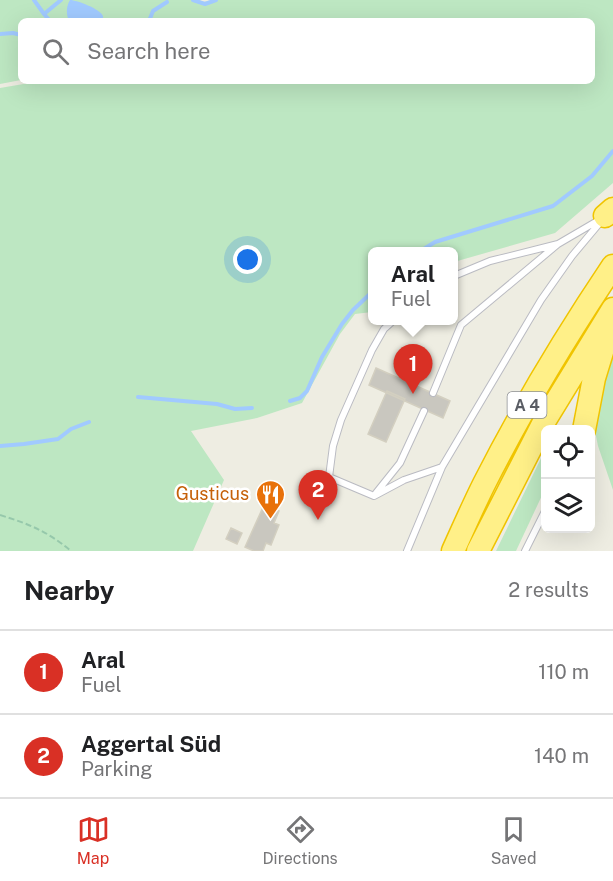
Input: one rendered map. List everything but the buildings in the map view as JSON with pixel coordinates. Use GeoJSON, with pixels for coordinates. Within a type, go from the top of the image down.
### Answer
{"type":"FeatureCollection","features":[{"type":"Feature","properties":{"kind":"highway","name":"A 4"},"geometry":{"type":"LineString","coordinates":[[453,551],[484,484],[532,395],[584,309],[613,267]]}},
{"type":"Feature","properties":{"kind":"highway","name":"A 4"},"geometry":{"type":"LineString","coordinates":[[478,551],[545,420],[613,309]]}},
{"type":"Feature","properties":{"kind":"highway"},"geometry":{"type":"LineString","coordinates":[[585,425],[594,378],[613,318]]}},
{"type":"Feature","properties":{"kind":"lane"},"geometry":{"type":"LineString","coordinates":[[432,393],[461,325],[558,244],[609,213]]}},
{"type":"Feature","properties":{"kind":"lane"},"geometry":{"type":"LineString","coordinates":[[406,551],[442,467],[541,300],[572,256],[609,213]]}},
{"type":"Feature","properties":{"kind":"lane"},"geometry":{"type":"LineString","coordinates":[[458,274],[490,261],[558,244]]}},
{"type":"Feature","properties":{"kind":"lane"},"geometry":{"type":"LineString","coordinates":[[374,496],[329,477],[333,446],[341,420],[372,350],[384,329],[389,325]]}},
{"type":"Feature","properties":{"kind":"lane"},"geometry":{"type":"LineString","coordinates":[[374,496],[400,463],[424,411]]}},
{"type":"Feature","properties":{"kind":"lane"},"geometry":{"type":"LineString","coordinates":[[374,496],[404,480],[442,467]]}},
{"type":"Feature","properties":{"kind":"lane"},"geometry":{"type":"LineString","coordinates":[[525,551],[541,519]]}},
{"type":"Feature","properties":{"kind":"path"},"geometry":{"type":"LineString","coordinates":[[0,515],[28,523],[54,537],[71,551]]}},
{"type":"Feature","properties":{"kind":"green space"},"geometry":{"type":"Polygon","coordinates":[[[0,0],[199,0],[204,2],[212,0],[613,0],[613,183],[555,233],[458,261],[458,247],[368,247],[368,312],[355,314],[340,334],[302,403],[257,418],[191,431],[224,480],[193,551],[0,551],[0,88],[23,84],[595,84],[595,18],[18,18],[18,81],[0,84],[0,0]]]}},
{"type":"Feature","properties":{"kind":"green space"},"geometry":{"type":"Polygon","coordinates":[[[613,350],[613,490],[595,431],[603,377],[613,350]]]}},
{"type":"Feature","properties":{"kind":"green space"},"geometry":{"type":"Polygon","coordinates":[[[541,458],[541,498],[516,551],[496,551],[541,458]]]}},
{"type":"Feature","properties":{"kind":"water"},"geometry":{"type":"Polygon","coordinates":[[[70,0],[83,3],[101,13],[103,18],[68,18],[70,0]]]}},
{"type":"Feature","properties":{"kind":"waterway"},"geometry":{"type":"LineString","coordinates":[[34,0],[44,14]]}},
{"type":"Feature","properties":{"kind":"waterway"},"geometry":{"type":"LineString","coordinates":[[47,18],[44,14],[61,0]]}},
{"type":"Feature","properties":{"kind":"waterway"},"geometry":{"type":"LineString","coordinates":[[193,0],[205,4],[216,0]]}},
{"type":"Feature","properties":{"kind":"waterway"},"geometry":{"type":"LineString","coordinates":[[150,18],[153,11],[167,2]]}},
{"type":"Feature","properties":{"kind":"waterway"},"geometry":{"type":"LineString","coordinates":[[0,34],[18,34]]}},
{"type":"Feature","properties":{"kind":"waterway"},"geometry":{"type":"LineString","coordinates":[[427,247],[435,242],[553,206],[592,176],[613,151]]}},
{"type":"Feature","properties":{"kind":"waterway"},"geometry":{"type":"LineString","coordinates":[[290,401],[300,398],[307,391],[322,357],[342,324],[368,296]]}},
{"type":"Feature","properties":{"kind":"waterway"},"geometry":{"type":"LineString","coordinates":[[138,397],[217,404],[235,409],[252,408]]}},
{"type":"Feature","properties":{"kind":"waterway"},"geometry":{"type":"LineString","coordinates":[[0,446],[58,439],[71,429],[89,422]]}},
{"type":"Feature","properties":{"kind":"place","name":"Aral"},"geometry":{"type":"Point","coordinates":[413,394]}},
{"type":"Feature","properties":{"kind":"place","name":"Gusticus"},"geometry":{"type":"Point","coordinates":[270,520]}},
{"type":"Feature","properties":{"kind":"place","name":"Aggertal Süd"},"geometry":{"type":"Point","coordinates":[318,520]}}]}
